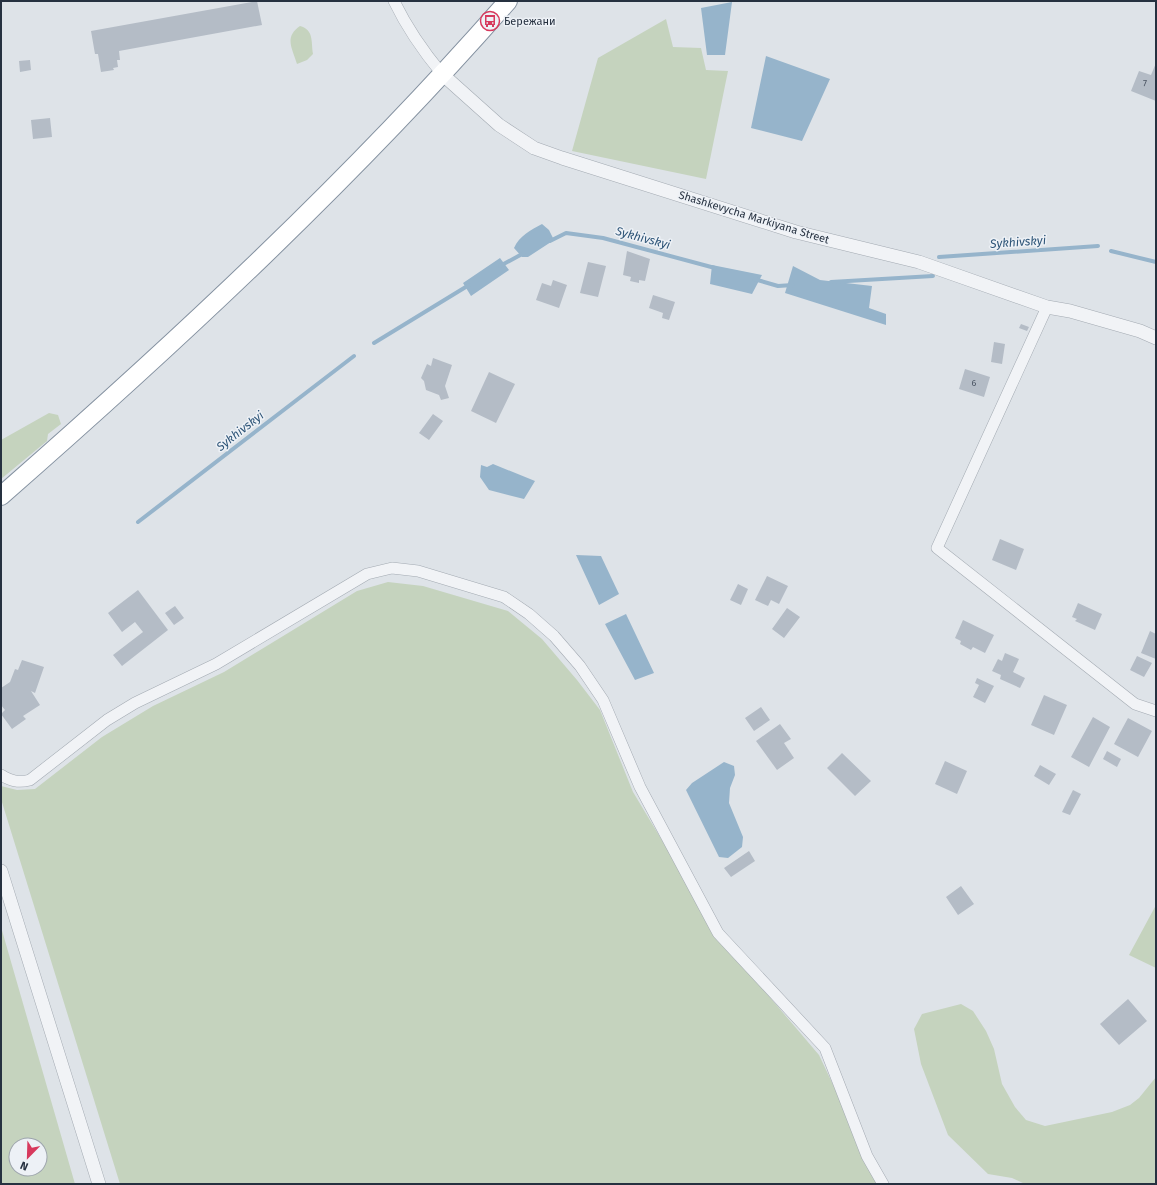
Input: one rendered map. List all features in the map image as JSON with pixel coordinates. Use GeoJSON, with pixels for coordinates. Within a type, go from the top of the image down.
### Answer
{"type":"FeatureCollection","features":[{"type":"Feature","properties":{"kind":"highway"},"geometry":{"type":"LineString","coordinates":[[1,496],[119,392],[294,227],[442,74],[508,1]]}},
{"type":"Feature","properties":{"kind":"street"},"geometry":{"type":"LineString","coordinates":[[394,1],[402,18],[423,51],[442,74]]}},
{"type":"Feature","properties":{"kind":"street","name":"Shashkevycha Markiyana Street"},"geometry":{"type":"LineString","coordinates":[[442,74],[500,125],[534,148],[569,161],[796,232],[919,262],[1047,307],[1070,311],[1140,331],[1156,338]]}},
{"type":"Feature","properties":{"kind":"street"},"geometry":{"type":"LineString","coordinates":[[1047,307],[937,548],[1135,704],[1156,711]]}},
{"type":"Feature","properties":{"kind":"street"},"geometry":{"type":"LineString","coordinates":[[1,775],[12,781],[20,782],[30,780],[106,720],[135,702],[216,664],[367,574],[392,568],[418,571],[504,597],[529,614],[554,636],[580,666],[603,700],[640,787],[718,933],[825,1048],[867,1156],[883,1184]]}},
{"type":"Feature","properties":{"kind":"street"},"geometry":{"type":"LineString","coordinates":[[1,870],[99,1184]]}},
{"type":"Feature","properties":{"kind":"green space"},"geometry":{"type":"Polygon","coordinates":[[[666,19],[673,47],[701,48],[706,70],[728,71],[706,179],[572,151],[598,58],[666,19]]]}},
{"type":"Feature","properties":{"kind":"green space"},"geometry":{"type":"Polygon","coordinates":[[[300,26],[308,30],[310,33],[313,54],[307,60],[297,64],[291,39],[292,34],[300,26]]]}},
{"type":"Feature","properties":{"kind":"green space"},"geometry":{"type":"Polygon","coordinates":[[[49,413],[58,415],[61,424],[48,434],[47,441],[1,479],[1,440],[49,413]]]}},
{"type":"Feature","properties":{"kind":"green space"},"geometry":{"type":"Polygon","coordinates":[[[388,582],[423,586],[508,611],[542,639],[577,680],[600,710],[633,792],[716,934],[819,1055],[880,1184],[120,1184],[1,799],[1,786],[17,790],[35,789],[102,737],[153,706],[224,672],[357,591],[388,582]]]}},
{"type":"Feature","properties":{"kind":"green space"},"geometry":{"type":"Polygon","coordinates":[[[1156,905],[1156,968],[1129,955],[1156,905]]]}},
{"type":"Feature","properties":{"kind":"green space"},"geometry":{"type":"Polygon","coordinates":[[[1,927],[75,1184],[1,1184],[1,927]]]}},
{"type":"Feature","properties":{"kind":"green space"},"geometry":{"type":"Polygon","coordinates":[[[961,1004],[973,1011],[986,1031],[994,1049],[1002,1084],[1015,1107],[1026,1120],[1045,1126],[1112,1112],[1130,1105],[1139,1098],[1156,1077],[1156,1184],[1025,1184],[1012,1178],[988,1174],[948,1135],[921,1064],[914,1029],[922,1014],[961,1004]]]}},
{"type":"Feature","properties":{"kind":"water"},"geometry":{"type":"Polygon","coordinates":[[[732,2],[725,55],[707,55],[701,8],[732,2]]]}},
{"type":"Feature","properties":{"kind":"water"},"geometry":{"type":"Polygon","coordinates":[[[766,56],[830,79],[802,141],[751,128],[766,56]]]}},
{"type":"Feature","properties":{"kind":"water"},"geometry":{"type":"Polygon","coordinates":[[[542,224],[549,230],[554,240],[528,257],[522,257],[514,248],[516,244],[526,234],[542,224]]]}},
{"type":"Feature","properties":{"kind":"water"},"geometry":{"type":"Polygon","coordinates":[[[500,258],[509,270],[471,296],[463,283],[500,258]]]}},
{"type":"Feature","properties":{"kind":"water"},"geometry":{"type":"Polygon","coordinates":[[[712,265],[762,275],[752,294],[710,284],[712,265]]]}},
{"type":"Feature","properties":{"kind":"water"},"geometry":{"type":"Polygon","coordinates":[[[793,266],[820,280],[872,286],[869,308],[886,314],[886,325],[785,293],[793,266]]]}},
{"type":"Feature","properties":{"kind":"water"},"geometry":{"type":"Polygon","coordinates":[[[493,464],[535,481],[524,499],[489,490],[480,477],[481,465],[487,467],[493,464]]]}},
{"type":"Feature","properties":{"kind":"water"},"geometry":{"type":"Polygon","coordinates":[[[576,555],[601,556],[619,594],[599,605],[576,555]]]}},
{"type":"Feature","properties":{"kind":"water"},"geometry":{"type":"Polygon","coordinates":[[[626,614],[654,673],[635,680],[605,624],[626,614]]]}},
{"type":"Feature","properties":{"kind":"water"},"geometry":{"type":"Polygon","coordinates":[[[724,762],[734,766],[735,775],[730,788],[729,803],[743,837],[742,847],[728,858],[719,857],[686,790],[692,783],[724,762]]]}},
{"type":"Feature","properties":{"kind":"building"},"geometry":{"type":"Polygon","coordinates":[[[257,1],[262,25],[119,51],[120,60],[117,60],[118,67],[113,68],[114,70],[101,72],[98,54],[95,54],[91,31],[257,1]]]}},
{"type":"Feature","properties":{"kind":"building"},"geometry":{"type":"Polygon","coordinates":[[[30,60],[31,70],[20,72],[19,61],[30,60]]]}},
{"type":"Feature","properties":{"kind":"building"},"geometry":{"type":"Polygon","coordinates":[[[1156,63],[1156,101],[1131,91],[1139,71],[1151,75],[1156,63]]]}},
{"type":"Feature","properties":{"kind":"building"},"geometry":{"type":"Polygon","coordinates":[[[50,118],[52,137],[33,139],[31,120],[50,118]]]}},
{"type":"Feature","properties":{"kind":"building"},"geometry":{"type":"Polygon","coordinates":[[[627,251],[650,259],[645,281],[639,280],[639,283],[630,281],[631,277],[623,275],[627,251]]]}},
{"type":"Feature","properties":{"kind":"building"},"geometry":{"type":"Polygon","coordinates":[[[588,262],[606,266],[598,297],[580,293],[588,262]]]}},
{"type":"Feature","properties":{"kind":"building"},"geometry":{"type":"Polygon","coordinates":[[[553,280],[567,285],[559,308],[536,300],[542,283],[551,286],[553,280]]]}},
{"type":"Feature","properties":{"kind":"building"},"geometry":{"type":"Polygon","coordinates":[[[653,295],[675,302],[669,320],[662,318],[663,313],[649,308],[653,295]]]}},
{"type":"Feature","properties":{"kind":"building"},"geometry":{"type":"Polygon","coordinates":[[[1021,324],[1029,327],[1027,331],[1019,328],[1021,324]]]}},
{"type":"Feature","properties":{"kind":"building"},"geometry":{"type":"Polygon","coordinates":[[[994,342],[1005,344],[1002,364],[991,362],[994,342]]]}},
{"type":"Feature","properties":{"kind":"building"},"geometry":{"type":"Polygon","coordinates":[[[433,358],[452,365],[445,386],[449,398],[441,400],[439,395],[426,390],[424,381],[421,378],[427,364],[431,366],[433,358]]]}},
{"type":"Feature","properties":{"kind":"building"},"geometry":{"type":"Polygon","coordinates":[[[965,369],[990,377],[984,397],[959,389],[965,369]]]}},
{"type":"Feature","properties":{"kind":"building"},"geometry":{"type":"Polygon","coordinates":[[[489,372],[515,384],[496,423],[471,411],[489,372]]]}},
{"type":"Feature","properties":{"kind":"building"},"geometry":{"type":"Polygon","coordinates":[[[433,414],[443,421],[429,440],[419,433],[433,414]]]}},
{"type":"Feature","properties":{"kind":"building"},"geometry":{"type":"Polygon","coordinates":[[[1000,539],[1024,549],[1016,570],[992,560],[1000,539]]]}},
{"type":"Feature","properties":{"kind":"building"},"geometry":{"type":"Polygon","coordinates":[[[767,576],[788,586],[779,604],[771,600],[768,606],[755,600],[767,576]]]}},
{"type":"Feature","properties":{"kind":"building"},"geometry":{"type":"Polygon","coordinates":[[[738,584],[748,589],[741,605],[730,600],[738,584]]]}},
{"type":"Feature","properties":{"kind":"building"},"geometry":{"type":"Polygon","coordinates":[[[138,590],[168,630],[122,666],[113,655],[143,632],[135,622],[122,632],[108,613],[138,590]]]}},
{"type":"Feature","properties":{"kind":"building"},"geometry":{"type":"Polygon","coordinates":[[[1078,603],[1102,614],[1095,630],[1075,621],[1077,619],[1072,617],[1078,603]]]}},
{"type":"Feature","properties":{"kind":"building"},"geometry":{"type":"Polygon","coordinates":[[[175,606],[184,618],[174,625],[165,613],[175,606]]]}},
{"type":"Feature","properties":{"kind":"building"},"geometry":{"type":"Polygon","coordinates":[[[787,608],[800,617],[784,638],[772,629],[787,608]]]}},
{"type":"Feature","properties":{"kind":"building"},"geometry":{"type":"Polygon","coordinates":[[[963,620],[994,635],[985,653],[973,647],[971,650],[960,644],[961,641],[955,638],[963,620]]]}},
{"type":"Feature","properties":{"kind":"building"},"geometry":{"type":"Polygon","coordinates":[[[1150,631],[1156,634],[1156,659],[1141,653],[1150,631]]]}},
{"type":"Feature","properties":{"kind":"building"},"geometry":{"type":"Polygon","coordinates":[[[1005,653],[1019,659],[1013,672],[1025,678],[1020,688],[1000,679],[1001,675],[992,671],[998,659],[1002,661],[1005,653]]]}},
{"type":"Feature","properties":{"kind":"building"},"geometry":{"type":"Polygon","coordinates":[[[1137,656],[1152,663],[1144,677],[1130,670],[1137,656]]]}},
{"type":"Feature","properties":{"kind":"building"},"geometry":{"type":"Polygon","coordinates":[[[22,660],[44,667],[35,693],[31,691],[40,705],[23,716],[26,719],[12,729],[1,714],[5,710],[1,705],[1,688],[10,682],[15,669],[18,670],[22,660]]]}},
{"type":"Feature","properties":{"kind":"building"},"geometry":{"type":"Polygon","coordinates":[[[977,678],[994,686],[985,703],[973,697],[979,685],[975,683],[977,678]]]}},
{"type":"Feature","properties":{"kind":"building"},"geometry":{"type":"Polygon","coordinates":[[[1044,695],[1067,705],[1054,735],[1031,725],[1044,695]]]}},
{"type":"Feature","properties":{"kind":"building"},"geometry":{"type":"Polygon","coordinates":[[[761,707],[770,720],[754,731],[745,718],[761,707]]]}},
{"type":"Feature","properties":{"kind":"building"},"geometry":{"type":"Polygon","coordinates":[[[1093,717],[1110,727],[1089,767],[1071,757],[1093,717]]]}},
{"type":"Feature","properties":{"kind":"building"},"geometry":{"type":"Polygon","coordinates":[[[1128,718],[1152,731],[1138,757],[1114,744],[1128,718]]]}},
{"type":"Feature","properties":{"kind":"building"},"geometry":{"type":"Polygon","coordinates":[[[780,724],[791,739],[784,743],[794,758],[777,770],[756,741],[780,724]]]}},
{"type":"Feature","properties":{"kind":"building"},"geometry":{"type":"Polygon","coordinates":[[[1107,751],[1121,759],[1117,767],[1103,759],[1107,751]]]}},
{"type":"Feature","properties":{"kind":"building"},"geometry":{"type":"Polygon","coordinates":[[[842,753],[871,781],[855,796],[827,768],[842,753]]]}},
{"type":"Feature","properties":{"kind":"building"},"geometry":{"type":"Polygon","coordinates":[[[945,761],[967,771],[957,794],[935,784],[945,761]]]}},
{"type":"Feature","properties":{"kind":"building"},"geometry":{"type":"Polygon","coordinates":[[[1040,765],[1056,774],[1049,785],[1034,776],[1040,765]]]}},
{"type":"Feature","properties":{"kind":"building"},"geometry":{"type":"Polygon","coordinates":[[[1073,790],[1081,794],[1070,815],[1062,812],[1073,790]]]}},
{"type":"Feature","properties":{"kind":"building"},"geometry":{"type":"Polygon","coordinates":[[[749,851],[755,861],[731,877],[724,868],[749,851]]]}},
{"type":"Feature","properties":{"kind":"building"},"geometry":{"type":"Polygon","coordinates":[[[961,886],[974,904],[958,915],[946,897],[961,886]]]}},
{"type":"Feature","properties":{"kind":"building"},"geometry":{"type":"Polygon","coordinates":[[[1128,999],[1147,1021],[1119,1045],[1100,1024],[1128,999]]]}},
{"type":"Feature","properties":{"kind":"waterway","name":"Sykhivskyi"},"geometry":{"type":"LineString","coordinates":[[550,241],[566,233],[603,238],[715,268]]}},
{"type":"Feature","properties":{"kind":"waterway","name":"Sykhivskyi"},"geometry":{"type":"LineString","coordinates":[[939,257],[1098,246]]}},
{"type":"Feature","properties":{"kind":"waterway","name":"Sykhivskyi"},"geometry":{"type":"LineString","coordinates":[[1111,251],[1156,262]]}},
{"type":"Feature","properties":{"kind":"waterway","name":"Sykhivskyi"},"geometry":{"type":"LineString","coordinates":[[500,266],[524,253]]}},
{"type":"Feature","properties":{"kind":"waterway","name":"Sykhivskyi"},"geometry":{"type":"LineString","coordinates":[[831,282],[933,276]]}},
{"type":"Feature","properties":{"kind":"waterway","name":"Sykhivskyi"},"geometry":{"type":"LineString","coordinates":[[754,279],[778,286],[793,285]]}},
{"type":"Feature","properties":{"kind":"waterway","name":"Sykhivskyi"},"geometry":{"type":"LineString","coordinates":[[374,343],[469,285]]}},
{"type":"Feature","properties":{"kind":"waterway","name":"Sykhivskyi"},"geometry":{"type":"LineString","coordinates":[[138,522],[354,356]]}},
{"type":"Feature","properties":{"kind":"place","name":"Бережани"},"geometry":{"type":"Point","coordinates":[490,21]}}]}
